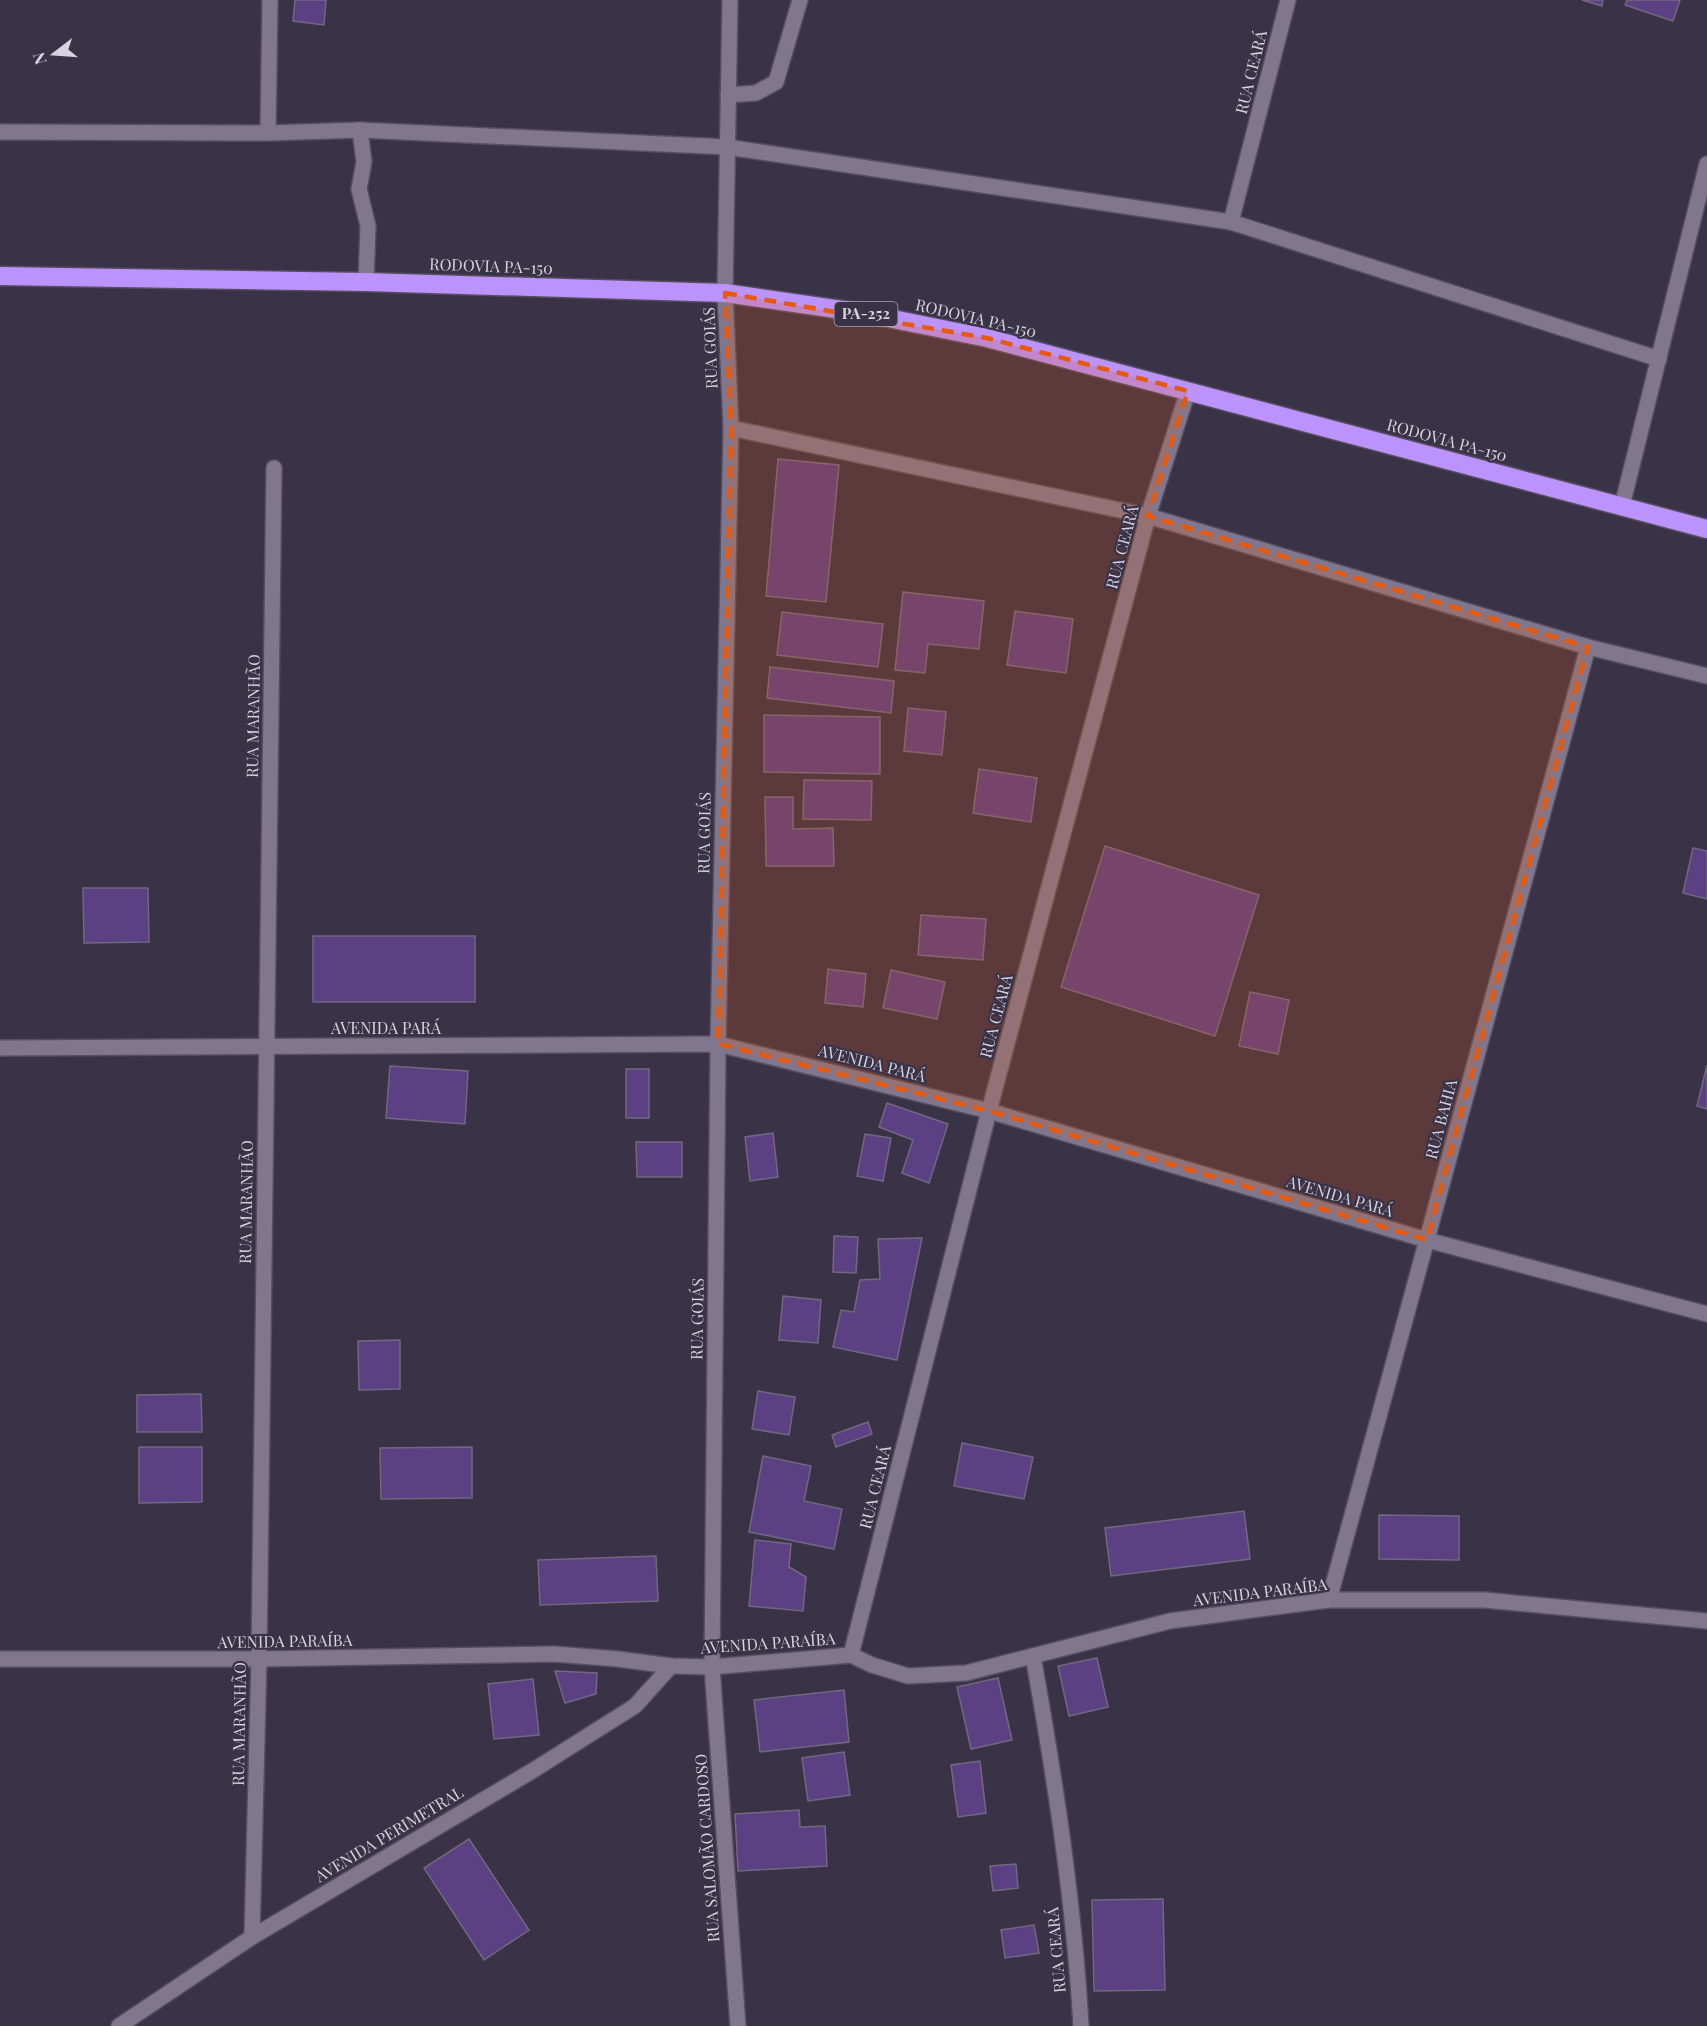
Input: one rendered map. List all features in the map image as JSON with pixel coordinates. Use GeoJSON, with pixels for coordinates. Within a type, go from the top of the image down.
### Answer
{"type":"FeatureCollection","features":[{"type":"Feature","properties":{"kind":"highway","name":"RODOVIA PA-150"},"geometry":{"type":"LineString","coordinates":[[0,276],[366,282],[725,293],[863,313],[987,338],[1707,529]]}},
{"type":"Feature","properties":{"kind":"street"},"geometry":{"type":"LineString","coordinates":[[268,133],[270,0]]}},
{"type":"Feature","properties":{"kind":"street","name":"RUA GOIÁS"},"geometry":{"type":"LineString","coordinates":[[712,1667],[718,1044],[731,428],[725,293],[730,0]]}},
{"type":"Feature","properties":{"kind":"street"},"geometry":{"type":"LineString","coordinates":[[728,95],[756,93],[777,82],[800,0]]}},
{"type":"Feature","properties":{"kind":"street","name":"RUA CEARÁ"},"geometry":{"type":"LineString","coordinates":[[1231,222],[1288,0]]}},
{"type":"Feature","properties":{"kind":"street"},"geometry":{"type":"LineString","coordinates":[[360,130],[364,162],[359,189],[368,226],[366,282]]}},
{"type":"Feature","properties":{"kind":"street"},"geometry":{"type":"LineString","coordinates":[[0,132],[268,133],[360,130],[727,147],[1231,222],[1659,359]]}},
{"type":"Feature","properties":{"kind":"street"},"geometry":{"type":"LineString","coordinates":[[1622,506],[1707,164]]}},
{"type":"Feature","properties":{"kind":"street","name":"RUA CEARÁ"},"geometry":{"type":"LineString","coordinates":[[851,1655],[989,1111],[1148,516],[1188,391]]}},
{"type":"Feature","properties":{"kind":"street"},"geometry":{"type":"LineString","coordinates":[[731,428],[1148,516],[1588,647],[1707,676]]}},
{"type":"Feature","properties":{"kind":"street","name":"RUA MARANHÃO"},"geometry":{"type":"LineString","coordinates":[[252,1937],[258,1659],[274,468]]}},
{"type":"Feature","properties":{"kind":"street","name":"RUA BAHIA"},"geometry":{"type":"LineString","coordinates":[[1329,1600],[1588,647]]}},
{"type":"Feature","properties":{"kind":"street","name":"AVENIDA PARÁ"},"geometry":{"type":"LineString","coordinates":[[0,1048],[718,1044],[989,1111],[1427,1240],[1707,1314]]}},
{"type":"Feature","properties":{"kind":"street","name":"AVENIDA PARAÍBA"},"geometry":{"type":"LineString","coordinates":[[0,1659],[258,1659],[554,1654],[671,1666],[712,1667],[851,1655],[872,1665],[908,1676],[966,1673],[1170,1622],[1329,1600],[1484,1600],[1707,1621]]}},
{"type":"Feature","properties":{"kind":"street","name":"RUA CEARÁ"},"geometry":{"type":"LineString","coordinates":[[1034,1656],[1054,1774],[1069,1891],[1081,2026]]}},
{"type":"Feature","properties":{"kind":"street","name":"AVENIDA PERIMETRAL"},"geometry":{"type":"LineString","coordinates":[[119,2026],[252,1937],[532,1771],[635,1706],[671,1666]]}},
{"type":"Feature","properties":{"kind":"street","name":"RUA SALOMÃO CARDOSO"},"geometry":{"type":"LineString","coordinates":[[712,1667],[738,2026]]}},
{"type":"Feature","properties":{"kind":"highlighted area"},"geometry":{"type":"Polygon","coordinates":[[[725,293],[987,338],[1188,391],[1148,516],[1588,647],[1427,1240],[989,1111],[718,1044],[731,428],[725,293]]]}},
{"type":"Feature","properties":{"kind":"building"},"geometry":{"type":"Polygon","coordinates":[[[295,0],[326,0],[324,25],[293,21],[295,0]]]}},
{"type":"Feature","properties":{"kind":"building"},"geometry":{"type":"Polygon","coordinates":[[[1582,0],[1603,0],[1602,6],[1582,0]]]}},
{"type":"Feature","properties":{"kind":"building"},"geometry":{"type":"Polygon","coordinates":[[[1627,0],[1680,0],[1673,21],[1625,5],[1627,0]]]}},
{"type":"Feature","properties":{"kind":"building"},"geometry":{"type":"Polygon","coordinates":[[[778,459],[839,465],[826,602],[766,596],[778,459]]]}},
{"type":"Feature","properties":{"kind":"building"},"geometry":{"type":"Polygon","coordinates":[[[903,592],[984,601],[979,649],[928,644],[925,673],[895,670],[903,592]]]}},
{"type":"Feature","properties":{"kind":"building"},"geometry":{"type":"Polygon","coordinates":[[[1015,611],[1073,619],[1066,673],[1007,665],[1015,611]]]}},
{"type":"Feature","properties":{"kind":"building"},"geometry":{"type":"Polygon","coordinates":[[[782,612],[883,624],[878,667],[777,655],[782,612]]]}},
{"type":"Feature","properties":{"kind":"building"},"geometry":{"type":"Polygon","coordinates":[[[770,667],[894,681],[891,713],[767,698],[770,667]]]}},
{"type":"Feature","properties":{"kind":"building"},"geometry":{"type":"Polygon","coordinates":[[[908,708],[946,712],[942,755],[904,751],[908,708]]]}},
{"type":"Feature","properties":{"kind":"building"},"geometry":{"type":"Polygon","coordinates":[[[764,715],[880,717],[880,774],[764,772],[764,715]]]}},
{"type":"Feature","properties":{"kind":"building"},"geometry":{"type":"Polygon","coordinates":[[[979,769],[1037,778],[1031,822],[973,813],[979,769]]]}},
{"type":"Feature","properties":{"kind":"building"},"geometry":{"type":"Polygon","coordinates":[[[804,780],[872,781],[871,820],[803,819],[804,780]]]}},
{"type":"Feature","properties":{"kind":"building"},"geometry":{"type":"Polygon","coordinates":[[[765,797],[793,797],[793,829],[833,828],[834,866],[766,866],[765,797]]]}},
{"type":"Feature","properties":{"kind":"building"},"geometry":{"type":"Polygon","coordinates":[[[1105,846],[1259,895],[1215,1036],[1061,987],[1105,846]]]}},
{"type":"Feature","properties":{"kind":"building"},"geometry":{"type":"Polygon","coordinates":[[[1693,848],[1707,851],[1707,899],[1683,893],[1693,848]]]}},
{"type":"Feature","properties":{"kind":"building"},"geometry":{"type":"Polygon","coordinates":[[[83,888],[148,888],[149,942],[84,943],[83,888]]]}},
{"type":"Feature","properties":{"kind":"building"},"geometry":{"type":"Polygon","coordinates":[[[921,915],[986,919],[983,960],[918,955],[921,915]]]}},
{"type":"Feature","properties":{"kind":"building"},"geometry":{"type":"Polygon","coordinates":[[[313,936],[475,936],[475,1002],[313,1002],[313,936]]]}},
{"type":"Feature","properties":{"kind":"building"},"geometry":{"type":"Polygon","coordinates":[[[828,969],[866,974],[863,1007],[825,1003],[828,969]]]}},
{"type":"Feature","properties":{"kind":"building"},"geometry":{"type":"Polygon","coordinates":[[[891,970],[945,982],[937,1019],[883,1008],[891,970]]]}},
{"type":"Feature","properties":{"kind":"building"},"geometry":{"type":"Polygon","coordinates":[[[1250,992],[1289,1000],[1278,1054],[1239,1046],[1250,992]]]}},
{"type":"Feature","properties":{"kind":"building"},"geometry":{"type":"Polygon","coordinates":[[[1707,1065],[1707,1109],[1697,1106],[1707,1065]]]}},
{"type":"Feature","properties":{"kind":"building"},"geometry":{"type":"Polygon","coordinates":[[[390,1066],[468,1071],[465,1124],[386,1118],[390,1066]]]}},
{"type":"Feature","properties":{"kind":"building"},"geometry":{"type":"Polygon","coordinates":[[[626,1069],[649,1069],[649,1118],[626,1118],[626,1069]]]}},
{"type":"Feature","properties":{"kind":"building"},"geometry":{"type":"Polygon","coordinates":[[[887,1103],[948,1124],[929,1183],[902,1173],[913,1140],[879,1127],[887,1103]]]}},
{"type":"Feature","properties":{"kind":"building"},"geometry":{"type":"Polygon","coordinates":[[[773,1133],[778,1177],[750,1181],[745,1137],[773,1133]]]}},
{"type":"Feature","properties":{"kind":"building"},"geometry":{"type":"Polygon","coordinates":[[[865,1134],[891,1138],[883,1181],[857,1176],[865,1134]]]}},
{"type":"Feature","properties":{"kind":"building"},"geometry":{"type":"Polygon","coordinates":[[[636,1142],[682,1142],[682,1177],[637,1177],[636,1142]]]}},
{"type":"Feature","properties":{"kind":"building"},"geometry":{"type":"Polygon","coordinates":[[[834,1236],[858,1237],[856,1273],[833,1272],[834,1236]]]}},
{"type":"Feature","properties":{"kind":"building"},"geometry":{"type":"Polygon","coordinates":[[[922,1238],[897,1360],[833,1347],[841,1310],[854,1312],[860,1280],[880,1279],[878,1239],[922,1238]]]}},
{"type":"Feature","properties":{"kind":"building"},"geometry":{"type":"Polygon","coordinates":[[[783,1296],[821,1300],[818,1343],[779,1340],[783,1296]]]}},
{"type":"Feature","properties":{"kind":"building"},"geometry":{"type":"Polygon","coordinates":[[[400,1340],[400,1389],[359,1390],[358,1341],[400,1340]]]}},
{"type":"Feature","properties":{"kind":"building"},"geometry":{"type":"Polygon","coordinates":[[[758,1391],[795,1397],[789,1435],[752,1429],[758,1391]]]}},
{"type":"Feature","properties":{"kind":"building"},"geometry":{"type":"Polygon","coordinates":[[[201,1394],[202,1432],[137,1432],[137,1395],[201,1394]]]}},
{"type":"Feature","properties":{"kind":"building"},"geometry":{"type":"Polygon","coordinates":[[[868,1422],[872,1434],[836,1447],[832,1435],[868,1422]]]}},
{"type":"Feature","properties":{"kind":"building"},"geometry":{"type":"Polygon","coordinates":[[[962,1443],[1033,1457],[1024,1499],[954,1486],[962,1443]]]}},
{"type":"Feature","properties":{"kind":"building"},"geometry":{"type":"Polygon","coordinates":[[[139,1447],[202,1447],[202,1502],[139,1503],[139,1447]]]}},
{"type":"Feature","properties":{"kind":"building"},"geometry":{"type":"Polygon","coordinates":[[[472,1447],[472,1498],[381,1499],[380,1448],[472,1447]]]}},
{"type":"Feature","properties":{"kind":"building"},"geometry":{"type":"Polygon","coordinates":[[[763,1456],[811,1466],[804,1501],[842,1509],[834,1549],[749,1532],[763,1456]]]}},
{"type":"Feature","properties":{"kind":"building"},"geometry":{"type":"Polygon","coordinates":[[[1244,1511],[1250,1559],[1111,1576],[1105,1528],[1244,1511]]]}},
{"type":"Feature","properties":{"kind":"building"},"geometry":{"type":"Polygon","coordinates":[[[1379,1515],[1459,1516],[1459,1560],[1379,1559],[1379,1515]]]}},
{"type":"Feature","properties":{"kind":"building"},"geometry":{"type":"Polygon","coordinates":[[[755,1540],[791,1544],[789,1567],[806,1577],[803,1611],[749,1606],[755,1540]]]}},
{"type":"Feature","properties":{"kind":"building"},"geometry":{"type":"Polygon","coordinates":[[[656,1556],[658,1601],[540,1605],[538,1560],[656,1556]]]}},
{"type":"Feature","properties":{"kind":"building"},"geometry":{"type":"Polygon","coordinates":[[[1097,1658],[1108,1707],[1069,1716],[1058,1666],[1097,1658]]]}},
{"type":"Feature","properties":{"kind":"building"},"geometry":{"type":"Polygon","coordinates":[[[555,1671],[597,1673],[596,1694],[565,1703],[555,1671]]]}},
{"type":"Feature","properties":{"kind":"building"},"geometry":{"type":"Polygon","coordinates":[[[998,1678],[1012,1740],[971,1749],[957,1687],[998,1678]]]}},
{"type":"Feature","properties":{"kind":"building"},"geometry":{"type":"Polygon","coordinates":[[[533,1679],[539,1735],[494,1739],[488,1684],[533,1679]]]}},
{"type":"Feature","properties":{"kind":"building"},"geometry":{"type":"Polygon","coordinates":[[[844,1690],[849,1742],[760,1752],[754,1700],[844,1690]]]}},
{"type":"Feature","properties":{"kind":"building"},"geometry":{"type":"Polygon","coordinates":[[[844,1752],[850,1795],[808,1801],[802,1758],[844,1752]]]}},
{"type":"Feature","properties":{"kind":"building"},"geometry":{"type":"Polygon","coordinates":[[[980,1761],[986,1813],[958,1817],[951,1765],[980,1761]]]}},
{"type":"Feature","properties":{"kind":"building"},"geometry":{"type":"Polygon","coordinates":[[[799,1810],[800,1827],[825,1826],[827,1866],[738,1871],[735,1814],[799,1810]]]}},
{"type":"Feature","properties":{"kind":"building"},"geometry":{"type":"Polygon","coordinates":[[[469,1839],[529,1930],[484,1960],[424,1868],[469,1839]]]}},
{"type":"Feature","properties":{"kind":"building"},"geometry":{"type":"Polygon","coordinates":[[[1016,1864],[1018,1888],[993,1891],[990,1866],[1016,1864]]]}},
{"type":"Feature","properties":{"kind":"building"},"geometry":{"type":"Polygon","coordinates":[[[1163,1899],[1165,1990],[1094,1991],[1092,1900],[1163,1899]]]}},
{"type":"Feature","properties":{"kind":"building"},"geometry":{"type":"Polygon","coordinates":[[[1034,1925],[1039,1953],[1005,1958],[1001,1930],[1034,1925]]]}}]}
